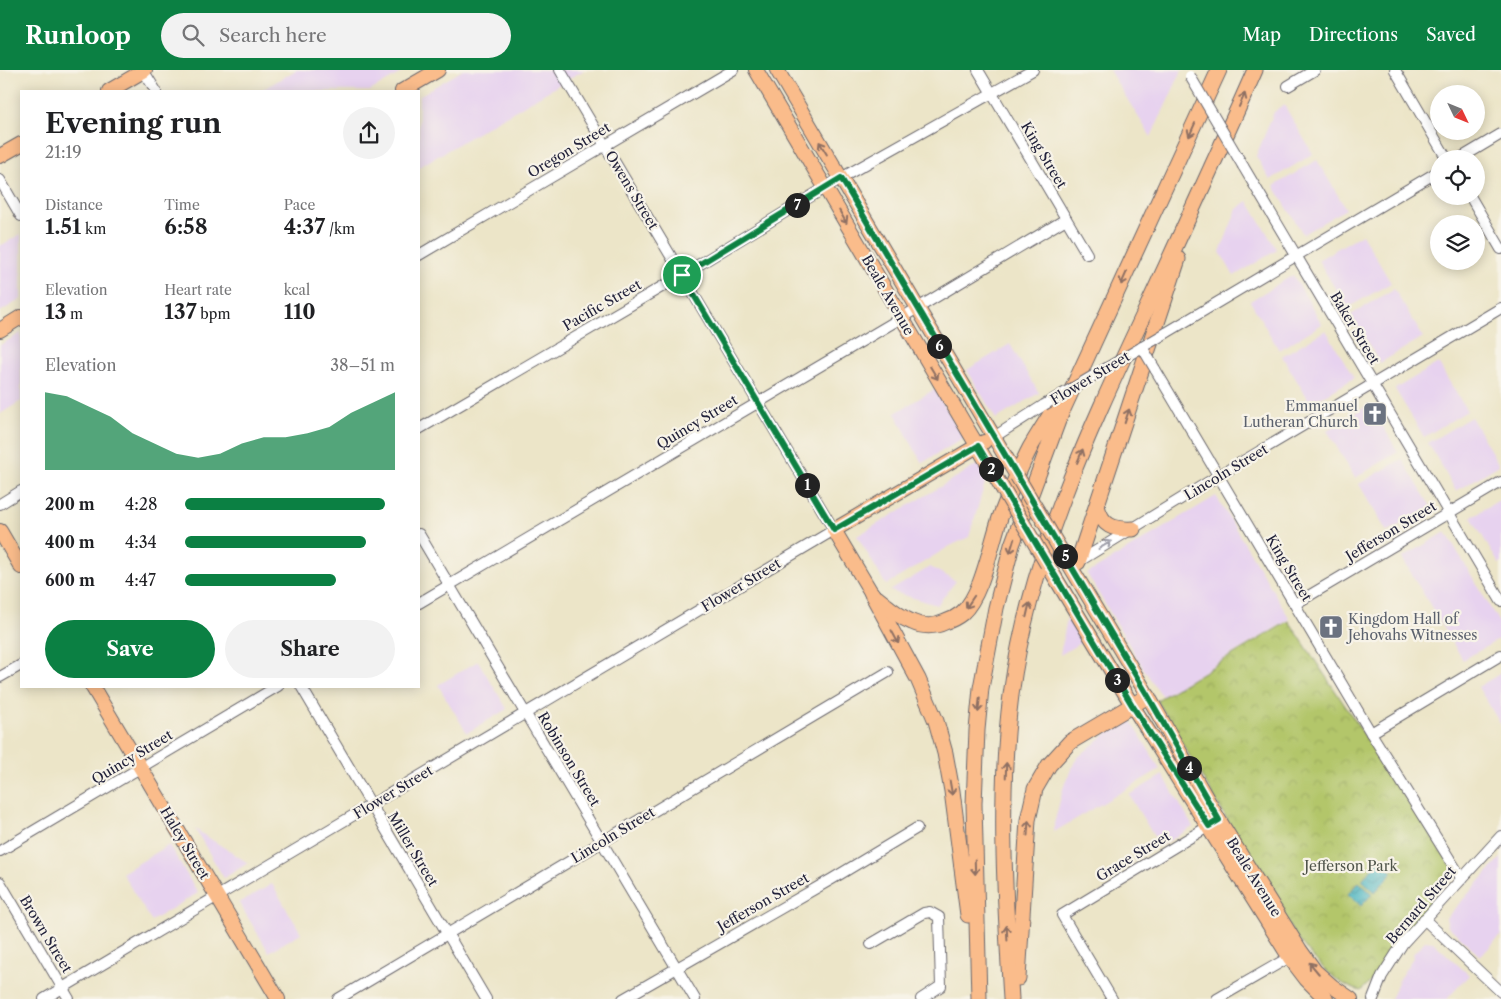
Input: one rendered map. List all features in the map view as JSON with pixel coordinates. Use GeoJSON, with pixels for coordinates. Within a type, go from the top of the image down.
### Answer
{"type":"FeatureCollection","features":[{"type":"Feature","properties":{"kind":"highway"},"geometry":{"type":"LineString","coordinates":[[979,999],[974,770],[981,688],[996,608],[1012,545],[1059,418],[1097,339],[1219,70]]}},
{"type":"Feature","properties":{"kind":"highway"},"geometry":{"type":"LineString","coordinates":[[1011,999],[1004,838],[1006,763],[1012,695],[1020,645],[1037,573],[1064,495],[1101,405],[1201,192],[1255,70]]}},
{"type":"Feature","properties":{"kind":"highway"},"geometry":{"type":"LineString","coordinates":[[1075,565],[1097,506],[1201,192]]}},
{"type":"Feature","properties":{"kind":"highway"},"geometry":{"type":"LineString","coordinates":[[872,594],[899,615],[912,622],[926,626],[940,625],[951,620],[969,606],[977,592],[1000,517],[1030,448],[1097,339]]}},
{"type":"Feature","properties":{"kind":"highway"},"geometry":{"type":"LineString","coordinates":[[1097,506],[1104,523],[1121,530],[1132,529]]}},
{"type":"Feature","properties":{"kind":"highway"},"geometry":{"type":"LineString","coordinates":[[872,594],[918,680],[936,721],[945,753],[979,999]]}},
{"type":"Feature","properties":{"kind":"highway"},"geometry":{"type":"LineString","coordinates":[[1017,999],[1028,820],[1035,788],[1049,765],[1070,742],[1148,696]]}},
{"type":"Feature","properties":{"kind":"main road"},"geometry":{"type":"LineString","coordinates":[[111,90],[144,70]]}},
{"type":"Feature","properties":{"kind":"main road"},"geometry":{"type":"LineString","coordinates":[[404,90],[438,70]]}},
{"type":"Feature","properties":{"kind":"main road","name":"Beale Avenue"},"geometry":{"type":"LineString","coordinates":[[756,70],[1132,705],[1214,823],[1295,954],[1306,979],[1326,999]]}},
{"type":"Feature","properties":{"kind":"main road","name":"Beale Avenue"},"geometry":{"type":"LineString","coordinates":[[777,70],[1063,554],[1075,565],[1148,696],[1214,823]]}},
{"type":"Feature","properties":{"kind":"main road"},"geometry":{"type":"LineString","coordinates":[[0,156],[20,145]]}},
{"type":"Feature","properties":{"kind":"main road"},"geometry":{"type":"LineString","coordinates":[[0,330],[20,318]]}},
{"type":"Feature","properties":{"kind":"main road","name":"Flower Street"},"geometry":{"type":"LineString","coordinates":[[834,530],[994,437]]}},
{"type":"Feature","properties":{"kind":"main road","name":"Owens Street"},"geometry":{"type":"LineString","coordinates":[[834,530],[872,594]]}},
{"type":"Feature","properties":{"kind":"main road"},"geometry":{"type":"LineString","coordinates":[[0,531],[20,565]]}},
{"type":"Feature","properties":{"kind":"main road","name":"Lincoln Street"},"geometry":{"type":"LineString","coordinates":[[1056,577],[1075,565]]}},
{"type":"Feature","properties":{"kind":"main road","name":"Haley Street"},"geometry":{"type":"LineString","coordinates":[[93,688],[278,999]]}},
{"type":"Feature","properties":{"kind":"main road","name":"Beale Avenue"},"geometry":{"type":"LineString","coordinates":[[1295,954],[1332,986],[1351,999]]}},
{"type":"Feature","properties":{"kind":"street"},"geometry":{"type":"LineString","coordinates":[[144,70],[155,90]]}},
{"type":"Feature","properties":{"kind":"street","name":"Owens Street"},"geometry":{"type":"LineString","coordinates":[[560,70],[834,530]]}},
{"type":"Feature","properties":{"kind":"street","name":"Oregon Street"},"geometry":{"type":"LineString","coordinates":[[420,254],[733,70]]}},
{"type":"Feature","properties":{"kind":"street","name":"King Street"},"geometry":{"type":"LineString","coordinates":[[978,70],[1087,254]]}},
{"type":"Feature","properties":{"kind":"street","name":"Pacific Street"},"geometry":{"type":"LineString","coordinates":[[420,428],[682,275],[841,178],[1033,70]]}},
{"type":"Feature","properties":{"kind":"street"},"geometry":{"type":"LineString","coordinates":[[1288,86],[1315,70]]}},
{"type":"Feature","properties":{"kind":"street"},"geometry":{"type":"LineString","coordinates":[[1395,70],[1442,150]]}},
{"type":"Feature","properties":{"kind":"street","name":"Baker Street"},"geometry":{"type":"LineString","coordinates":[[1188,73],[1501,600]]}},
{"type":"Feature","properties":{"kind":"street"},"geometry":{"type":"LineString","coordinates":[[1474,150],[1501,134]]}},
{"type":"Feature","properties":{"kind":"street","name":"Flower Street"},"geometry":{"type":"LineString","coordinates":[[994,437],[1044,405],[1430,176]]}},
{"type":"Feature","properties":{"kind":"street"},"geometry":{"type":"LineString","coordinates":[[0,180],[20,214]]}},
{"type":"Feature","properties":{"kind":"street"},"geometry":{"type":"LineString","coordinates":[[1475,205],[1501,249]]}},
{"type":"Feature","properties":{"kind":"street","name":"Quincy Street"},"geometry":{"type":"LineString","coordinates":[[420,602],[1066,219]]}},
{"type":"Feature","properties":{"kind":"street","name":"Lincoln Street"},"geometry":{"type":"LineString","coordinates":[[1075,565],[1218,476],[1501,308]]}},
{"type":"Feature","properties":{"kind":"street","name":"King Street"},"geometry":{"type":"LineString","coordinates":[[1142,347],[1371,732],[1462,879]]}},
{"type":"Feature","properties":{"kind":"street","name":"Jefferson Street"},"geometry":{"type":"LineString","coordinates":[[1295,604],[1501,482]]}},
{"type":"Feature","properties":{"kind":"street"},"geometry":{"type":"LineString","coordinates":[[0,504],[20,492]]}},
{"type":"Feature","properties":{"kind":"street","name":"Flower Street"},"geometry":{"type":"LineString","coordinates":[[44,999],[834,530]]}},
{"type":"Feature","properties":{"kind":"street","name":"Robinson Street"},"geometry":{"type":"LineString","coordinates":[[420,536],[695,999]]}},
{"type":"Feature","properties":{"kind":"street"},"geometry":{"type":"LineString","coordinates":[[1371,732],[1501,655]]}},
{"type":"Feature","properties":{"kind":"street"},"geometry":{"type":"LineString","coordinates":[[0,677],[20,666]]}},
{"type":"Feature","properties":{"kind":"street","name":"Lincoln Street"},"geometry":{"type":"LineString","coordinates":[[338,999],[888,672]]}},
{"type":"Feature","properties":{"kind":"street","name":"Quincy Street"},"geometry":{"type":"LineString","coordinates":[[0,851],[275,688]]}},
{"type":"Feature","properties":{"kind":"street","name":"Miller Street"},"geometry":{"type":"LineString","coordinates":[[302,688],[486,999]]}},
{"type":"Feature","properties":{"kind":"street","name":"Grace Street"},"geometry":{"type":"LineString","coordinates":[[1112,999],[1062,916],[1214,823]]}},
{"type":"Feature","properties":{"kind":"street","name":"Jefferson Street"},"geometry":{"type":"LineString","coordinates":[[622,999],[917,828]]}},
{"type":"Feature","properties":{"kind":"street","name":"Bernard Street"},"geometry":{"type":"LineString","coordinates":[[1373,999],[1382,976],[1395,955],[1424,920],[1501,836]]}},
{"type":"Feature","properties":{"kind":"street","name":"Brown Street"},"geometry":{"type":"LineString","coordinates":[[0,882],[69,999]]}},
{"type":"Feature","properties":{"kind":"street"},"geometry":{"type":"LineString","coordinates":[[871,944],[924,913],[930,912],[939,917],[941,986],[921,999]]}},
{"type":"Feature","properties":{"kind":"street"},"geometry":{"type":"LineString","coordinates":[[1424,920],[1501,992]]}},
{"type":"Feature","properties":{"kind":"street"},"geometry":{"type":"LineString","coordinates":[[1217,999],[1295,954]]}},
{"type":"Feature","properties":{"kind":"shaded area"},"geometry":{"type":"Polygon","coordinates":[[[296,70],[406,70],[372,90],[262,90],[296,70]]]}},
{"type":"Feature","properties":{"kind":"shaded area"},"geometry":{"type":"Polygon","coordinates":[[[463,70],[584,70],[420,166],[420,95],[463,70]]]}},
{"type":"Feature","properties":{"kind":"shaded area"},"geometry":{"type":"Polygon","coordinates":[[[1109,70],[1182,70],[1151,137],[1109,70]]]}},
{"type":"Feature","properties":{"kind":"shaded area"},"geometry":{"type":"Polygon","coordinates":[[[1284,105],[1313,154],[1270,180],[1256,156],[1274,112],[1284,105]]]}},
{"type":"Feature","properties":{"kind":"shaded area"},"geometry":{"type":"Polygon","coordinates":[[[1317,160],[1346,209],[1303,234],[1274,186],[1317,160]]]}},
{"type":"Feature","properties":{"kind":"shaded area"},"geometry":{"type":"Polygon","coordinates":[[[1248,201],[1277,250],[1234,276],[1220,252],[1237,209],[1248,201]]]}},
{"type":"Feature","properties":{"kind":"shaded area"},"geometry":{"type":"Polygon","coordinates":[[[1362,234],[1391,283],[1347,308],[1318,260],[1362,234]]]}},
{"type":"Feature","properties":{"kind":"shaded area"},"geometry":{"type":"Polygon","coordinates":[[[20,235],[20,300],[0,312],[0,246],[20,235]]]}},
{"type":"Feature","properties":{"kind":"shaded area"},"geometry":{"type":"Polygon","coordinates":[[[1293,275],[1322,324],[1279,350],[1250,301],[1293,275]]]}},
{"type":"Feature","properties":{"kind":"shaded area"},"geometry":{"type":"Polygon","coordinates":[[[1394,289],[1423,337],[1380,363],[1351,315],[1394,289]]]}},
{"type":"Feature","properties":{"kind":"shaded area"},"geometry":{"type":"Polygon","coordinates":[[[1326,330],[1354,378],[1311,404],[1282,356],[1326,330]]]}},
{"type":"Feature","properties":{"kind":"shaded area"},"geometry":{"type":"Polygon","coordinates":[[[20,334],[20,402],[0,414],[0,345],[20,334]]]}},
{"type":"Feature","properties":{"kind":"shaded area"},"geometry":{"type":"Polygon","coordinates":[[[1010,344],[1039,393],[996,419],[967,370],[1010,344]]]}},
{"type":"Feature","properties":{"kind":"shaded area"},"geometry":{"type":"Polygon","coordinates":[[[1438,363],[1467,411],[1424,437],[1395,389],[1438,363]]]}},
{"type":"Feature","properties":{"kind":"shaded area"},"geometry":{"type":"Polygon","coordinates":[[[935,389],[964,438],[922,463],[895,413],[935,389]]]}},
{"type":"Feature","properties":{"kind":"shaded area"},"geometry":{"type":"Polygon","coordinates":[[[1370,404],[1398,452],[1355,478],[1327,430],[1370,404]]]}},
{"type":"Feature","properties":{"kind":"shaded area"},"geometry":{"type":"Polygon","coordinates":[[[1471,417],[1499,465],[1456,491],[1428,443],[1471,417]]]}},
{"type":"Feature","properties":{"kind":"shaded area"},"geometry":{"type":"Polygon","coordinates":[[[1402,459],[1431,507],[1387,532],[1359,484],[1402,459]]]}},
{"type":"Feature","properties":{"kind":"shaded area"},"geometry":{"type":"Polygon","coordinates":[[[979,464],[987,476],[969,537],[950,546],[886,585],[857,536],[979,464]]]}},
{"type":"Feature","properties":{"kind":"shaded area"},"geometry":{"type":"Polygon","coordinates":[[[1216,496],[1290,619],[1162,696],[1087,574],[1216,496]]]}},
{"type":"Feature","properties":{"kind":"shaded area"},"geometry":{"type":"Polygon","coordinates":[[[1501,499],[1501,563],[1499,564],[1471,517],[1501,499]]]}},
{"type":"Feature","properties":{"kind":"shaded area"},"geometry":{"type":"Polygon","coordinates":[[[1446,532],[1501,626],[1501,638],[1463,660],[1402,558],[1446,532]]]}},
{"type":"Feature","properties":{"kind":"shaded area"},"geometry":{"type":"Polygon","coordinates":[[[930,567],[956,581],[937,605],[890,591],[930,567]]]}},
{"type":"Feature","properties":{"kind":"shaded area"},"geometry":{"type":"Polygon","coordinates":[[[1068,613],[1085,640],[1060,655],[1068,613]]]}},
{"type":"Feature","properties":{"kind":"shaded area"},"geometry":{"type":"Polygon","coordinates":[[[478,661],[507,709],[467,733],[438,685],[478,661]]]}},
{"type":"Feature","properties":{"kind":"shaded area"},"geometry":{"type":"Polygon","coordinates":[[[1501,673],[1501,725],[1478,687],[1501,673]]]}},
{"type":"Feature","properties":{"kind":"shaded area"},"geometry":{"type":"Polygon","coordinates":[[[1128,715],[1160,769],[1054,832],[1054,824],[1064,785],[1076,759],[1128,715]]]}},
{"type":"Feature","properties":{"kind":"shaded area"},"geometry":{"type":"Polygon","coordinates":[[[1163,775],[1193,827],[1160,846],[1129,795],[1163,775]]]}},
{"type":"Feature","properties":{"kind":"shaded area"},"geometry":{"type":"Polygon","coordinates":[[[195,829],[248,863],[224,878],[195,829]]]}},
{"type":"Feature","properties":{"kind":"shaded area"},"geometry":{"type":"Polygon","coordinates":[[[169,845],[198,893],[151,921],[122,873],[169,845]]]}},
{"type":"Feature","properties":{"kind":"shaded area"},"geometry":{"type":"Polygon","coordinates":[[[1501,858],[1501,935],[1481,956],[1448,926],[1446,918],[1501,858]]]}},
{"type":"Feature","properties":{"kind":"shaded area"},"geometry":{"type":"Polygon","coordinates":[[[272,884],[301,933],[269,952],[239,903],[272,884]]]}},
{"type":"Feature","properties":{"kind":"shaded area"},"geometry":{"type":"Polygon","coordinates":[[[1425,941],[1433,942],[1469,975],[1447,999],[1390,999],[1401,976],[1414,956],[1413,954],[1425,941]]]}},
{"type":"Feature","properties":{"kind":"green space","name":"Jefferson Park"},"geometry":{"type":"Polygon","coordinates":[[[1289,621],[1454,870],[1371,981],[1361,991],[1351,988],[1332,976],[1294,934],[1157,700],[1289,621]]]}},
{"type":"Feature","properties":{"kind":"water"},"geometry":{"type":"Polygon","coordinates":[[[1379,860],[1393,872],[1375,892],[1362,880],[1379,860]]]}},
{"type":"Feature","properties":{"kind":"water"},"geometry":{"type":"Polygon","coordinates":[[[1359,882],[1372,894],[1361,906],[1348,894],[1359,882]]]}},
{"type":"Feature","properties":{"kind":"place","name":"Emmanuel Lutheran Church"},"geometry":{"type":"Point","coordinates":[1375,414]}},
{"type":"Feature","properties":{"kind":"place","name":"Kingdom Hall of Jehovahs Witnesses"},"geometry":{"type":"Point","coordinates":[1331,627]}},
{"type":"Feature","properties":{"kind":"route"},"geometry":{"type":"LineString","coordinates":[[841,178],[1148,696],[1219,820],[1209,826],[1132,705],[978,446],[834,530],[682,275],[841,178]]}}]}
